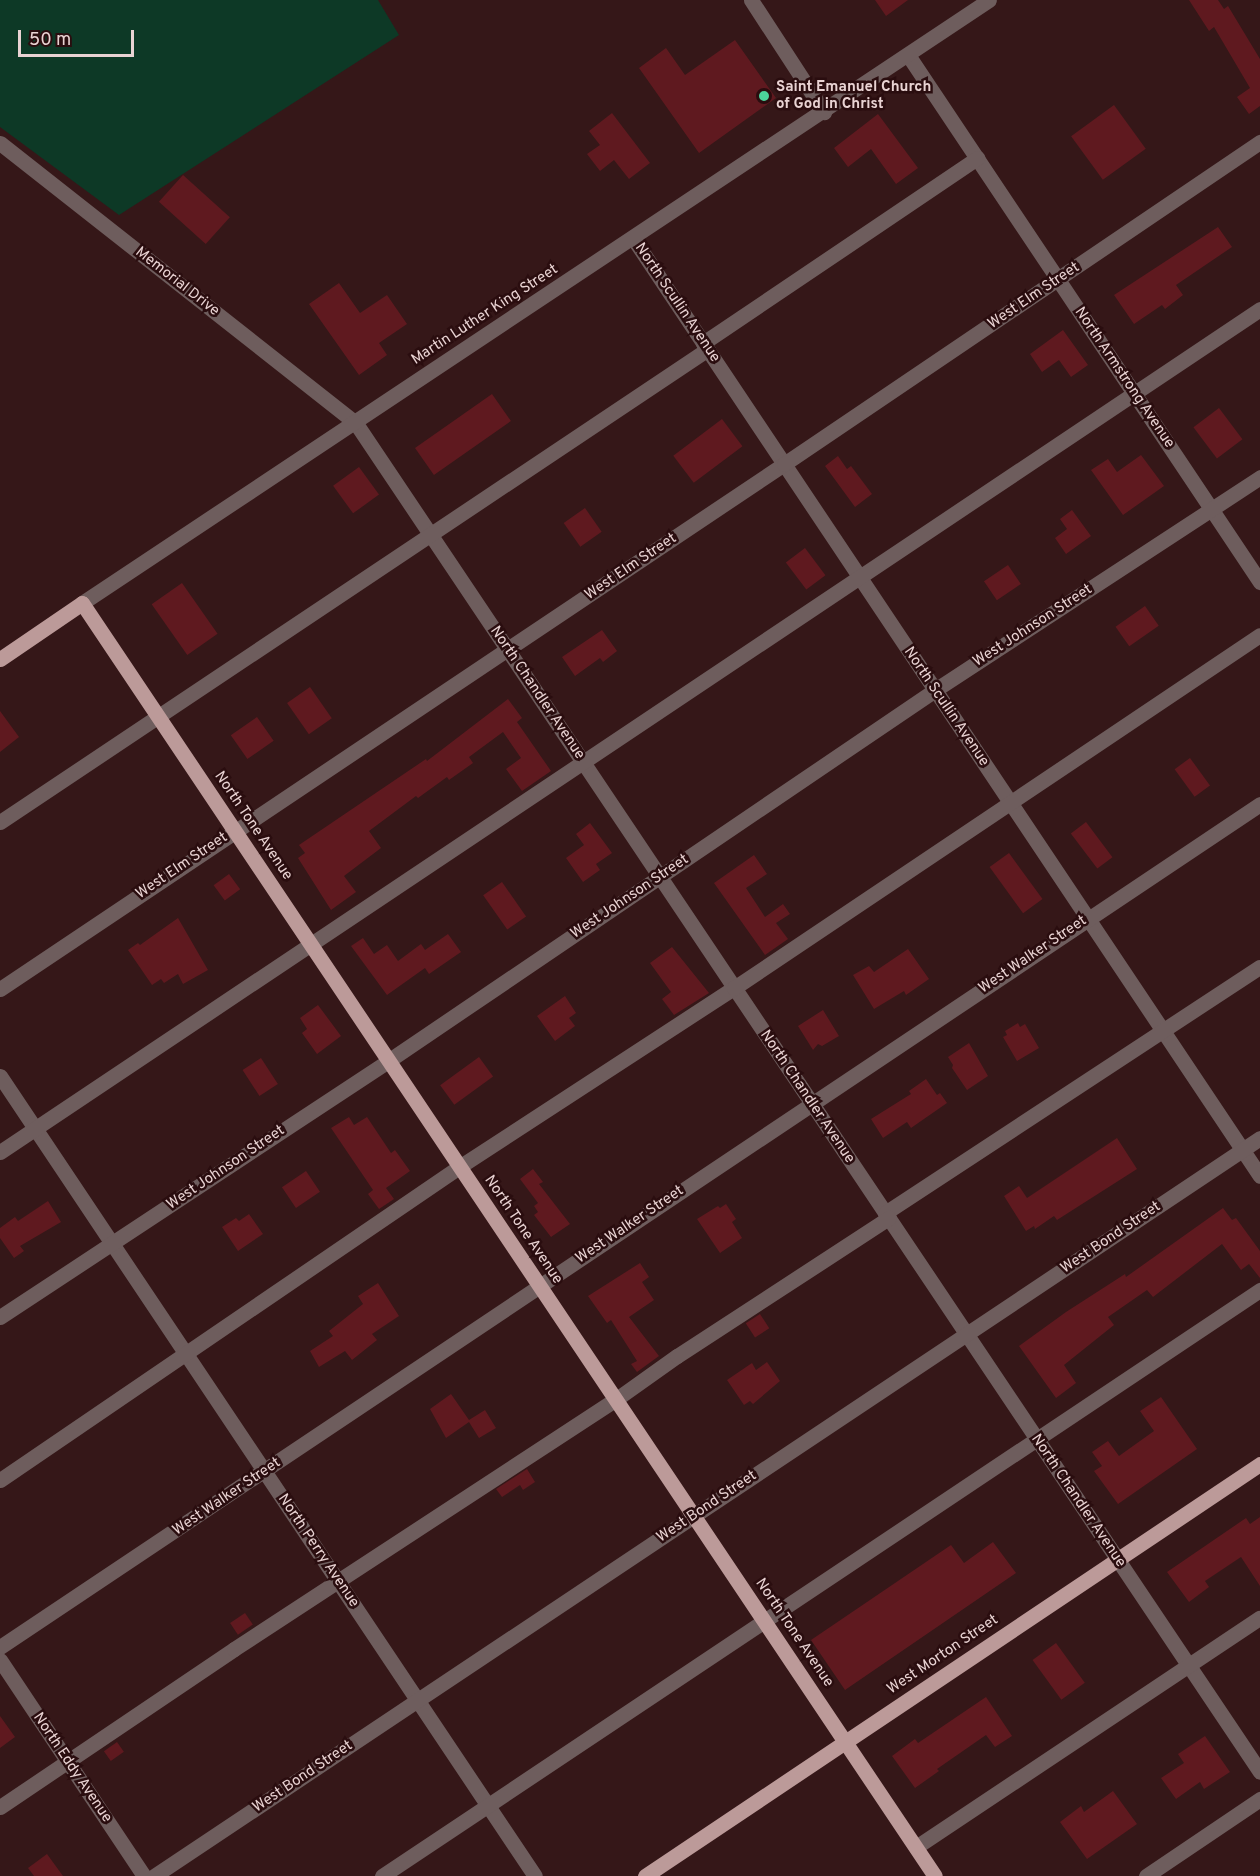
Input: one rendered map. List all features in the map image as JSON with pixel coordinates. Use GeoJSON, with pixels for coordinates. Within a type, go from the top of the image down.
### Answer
{"type":"FeatureCollection","features":[{"type":"Feature","properties":{"kind":"main road","name":"Martin Luther King Street"},"geometry":{"type":"LineString","coordinates":[[0,659],[82,603]]}},
{"type":"Feature","properties":{"kind":"main road","name":"North Tone Avenue"},"geometry":{"type":"LineString","coordinates":[[82,603],[538,1287],[694,1515],[935,1876]]}},
{"type":"Feature","properties":{"kind":"main road","name":"West Morton Street"},"geometry":{"type":"LineString","coordinates":[[645,1876],[1260,1464]]}},
{"type":"Feature","properties":{"kind":"street"},"geometry":{"type":"LineString","coordinates":[[751,0],[824,112]]}},
{"type":"Feature","properties":{"kind":"street","name":"Martin Luther King Street"},"geometry":{"type":"LineString","coordinates":[[82,603],[824,112],[989,0]]}},
{"type":"Feature","properties":{"kind":"street","name":"North Armstrong Avenue"},"geometry":{"type":"LineString","coordinates":[[908,55],[1260,582]]}},
{"type":"Feature","properties":{"kind":"street","name":"West Elm Street"},"geometry":{"type":"LineString","coordinates":[[0,989],[1059,280],[1260,142]]}},
{"type":"Feature","properties":{"kind":"street","name":"Memorial Drive"},"geometry":{"type":"LineString","coordinates":[[0,143],[355,422]]}},
{"type":"Feature","properties":{"kind":"street"},"geometry":{"type":"LineString","coordinates":[[0,822],[430,534],[977,158]]}},
{"type":"Feature","properties":{"kind":"street","name":"North Scullin Avenue"},"geometry":{"type":"LineString","coordinates":[[633,238],[1260,1176]]}},
{"type":"Feature","properties":{"kind":"street"},"geometry":{"type":"LineString","coordinates":[[0,1152],[584,764],[859,576],[1260,309]]}},
{"type":"Feature","properties":{"kind":"street","name":"North Chandler Avenue"},"geometry":{"type":"LineString","coordinates":[[355,422],[1260,1772]]}},
{"type":"Feature","properties":{"kind":"street","name":"West Johnson Street"},"geometry":{"type":"LineString","coordinates":[[0,1317],[388,1060],[935,690],[1260,477]]}},
{"type":"Feature","properties":{"kind":"street"},"geometry":{"type":"LineString","coordinates":[[0,1480],[459,1167],[734,988],[1260,635]]}},
{"type":"Feature","properties":{"kind":"street","name":"West Walker Street"},"geometry":{"type":"LineString","coordinates":[[0,1647],[265,1472],[811,1103],[1260,804]]}},
{"type":"Feature","properties":{"kind":"street"},"geometry":{"type":"LineString","coordinates":[[0,1808],[615,1400],[887,1215],[1260,967]]}},
{"type":"Feature","properties":{"kind":"street","name":"North Perry Avenue"},"geometry":{"type":"LineString","coordinates":[[0,1076],[535,1876]]}},
{"type":"Feature","properties":{"kind":"street","name":"West Bond Street"},"geometry":{"type":"LineString","coordinates":[[154,1876],[1260,1138]]}},
{"type":"Feature","properties":{"kind":"street"},"geometry":{"type":"LineString","coordinates":[[382,1876],[1260,1290]]}},
{"type":"Feature","properties":{"kind":"street"},"geometry":{"type":"LineString","coordinates":[[916,1847],[1260,1618]]}},
{"type":"Feature","properties":{"kind":"street","name":"North Eddy Avenue"},"geometry":{"type":"LineString","coordinates":[[0,1660],[144,1876]]}},
{"type":"Feature","properties":{"kind":"street"},"geometry":{"type":"LineString","coordinates":[[1146,1876],[1260,1799]]}},
{"type":"Feature","properties":{"kind":"green space"},"geometry":{"type":"Polygon","coordinates":[[[0,0],[378,0],[399,35],[119,215],[0,127],[0,0]]]}},
{"type":"Feature","properties":{"kind":"building"},"geometry":{"type":"Polygon","coordinates":[[[875,0],[908,0],[886,16],[875,0]]]}},
{"type":"Feature","properties":{"kind":"building"},"geometry":{"type":"Polygon","coordinates":[[[1189,0],[1218,0],[1224,9],[1228,6],[1260,59],[1260,106],[1249,114],[1237,97],[1250,88],[1214,27],[1209,31],[1189,0]]]}},
{"type":"Feature","properties":{"kind":"building"},"geometry":{"type":"Polygon","coordinates":[[[735,40],[776,98],[699,153],[639,68],[666,48],[685,75],[735,40]]]}},
{"type":"Feature","properties":{"kind":"building"},"geometry":{"type":"Polygon","coordinates":[[[1114,105],[1146,149],[1103,180],[1071,136],[1114,105]]]}},
{"type":"Feature","properties":{"kind":"building"},"geometry":{"type":"Polygon","coordinates":[[[612,113],[650,163],[629,179],[614,160],[600,171],[587,154],[600,145],[589,131],[612,113]]]}},
{"type":"Feature","properties":{"kind":"building"},"geometry":{"type":"Polygon","coordinates":[[[878,114],[918,168],[896,184],[871,149],[848,167],[834,148],[878,114]]]}},
{"type":"Feature","properties":{"kind":"building"},"geometry":{"type":"Polygon","coordinates":[[[183,175],[230,217],[206,244],[159,202],[183,175]]]}},
{"type":"Feature","properties":{"kind":"building"},"geometry":{"type":"Polygon","coordinates":[[[1218,227],[1232,247],[1176,285],[1183,295],[1165,309],[1162,305],[1134,324],[1114,295],[1218,227]]]}},
{"type":"Feature","properties":{"kind":"building"},"geometry":{"type":"Polygon","coordinates":[[[339,283],[360,313],[387,295],[407,324],[379,343],[387,355],[359,375],[309,304],[339,283]]]}},
{"type":"Feature","properties":{"kind":"building"},"geometry":{"type":"Polygon","coordinates":[[[1063,330],[1088,365],[1071,377],[1059,360],[1042,372],[1030,354],[1063,330]]]}},
{"type":"Feature","properties":{"kind":"building"},"geometry":{"type":"Polygon","coordinates":[[[492,394],[511,421],[434,475],[415,448],[492,394]]]}},
{"type":"Feature","properties":{"kind":"building"},"geometry":{"type":"Polygon","coordinates":[[[1219,408],[1242,439],[1217,458],[1193,427],[1219,408]]]}},
{"type":"Feature","properties":{"kind":"building"},"geometry":{"type":"Polygon","coordinates":[[[722,419],[742,446],[694,483],[673,456],[722,419]]]}},
{"type":"Feature","properties":{"kind":"building"},"geometry":{"type":"Polygon","coordinates":[[[1141,455],[1164,486],[1123,515],[1091,470],[1108,459],[1117,472],[1141,455]]]}},
{"type":"Feature","properties":{"kind":"building"},"geometry":{"type":"Polygon","coordinates":[[[838,456],[847,469],[851,466],[872,494],[855,507],[825,466],[838,456]]]}},
{"type":"Feature","properties":{"kind":"building"},"geometry":{"type":"Polygon","coordinates":[[[359,467],[379,495],[353,513],[333,486],[359,467]]]}},
{"type":"Feature","properties":{"kind":"building"},"geometry":{"type":"Polygon","coordinates":[[[585,508],[602,532],[580,547],[564,523],[585,508]]]}},
{"type":"Feature","properties":{"kind":"building"},"geometry":{"type":"Polygon","coordinates":[[[1072,510],[1091,536],[1066,554],[1055,538],[1067,529],[1060,519],[1072,510]]]}},
{"type":"Feature","properties":{"kind":"building"},"geometry":{"type":"Polygon","coordinates":[[[805,548],[825,575],[806,590],[786,562],[805,548]]]}},
{"type":"Feature","properties":{"kind":"building"},"geometry":{"type":"Polygon","coordinates":[[[1008,565],[1021,584],[997,600],[984,581],[1008,565]]]}},
{"type":"Feature","properties":{"kind":"building"},"geometry":{"type":"Polygon","coordinates":[[[182,583],[218,634],[187,655],[152,604],[182,583]]]}},
{"type":"Feature","properties":{"kind":"building"},"geometry":{"type":"Polygon","coordinates":[[[1145,606],[1159,626],[1129,646],[1116,627],[1145,606]]]}},
{"type":"Feature","properties":{"kind":"building"},"geometry":{"type":"Polygon","coordinates":[[[602,630],[617,651],[603,662],[600,658],[575,676],[562,657],[602,630]]]}},
{"type":"Feature","properties":{"kind":"building"},"geometry":{"type":"Polygon","coordinates":[[[310,687],[332,718],[309,734],[287,703],[310,687]]]}},
{"type":"Feature","properties":{"kind":"building"},"geometry":{"type":"Polygon","coordinates":[[[508,699],[522,718],[517,722],[551,771],[522,791],[506,769],[521,758],[503,732],[469,757],[473,763],[449,780],[447,777],[418,798],[416,796],[369,831],[381,848],[344,876],[356,892],[331,910],[298,858],[305,853],[299,845],[426,759],[427,761],[508,699]]]}},
{"type":"Feature","properties":{"kind":"building"},"geometry":{"type":"Polygon","coordinates":[[[0,711],[19,737],[0,752],[0,711]]]}},
{"type":"Feature","properties":{"kind":"building"},"geometry":{"type":"Polygon","coordinates":[[[257,717],[274,741],[247,759],[231,735],[257,717]]]}},
{"type":"Feature","properties":{"kind":"building"},"geometry":{"type":"Polygon","coordinates":[[[1190,758],[1210,786],[1195,797],[1175,769],[1190,758]]]}},
{"type":"Feature","properties":{"kind":"building"},"geometry":{"type":"Polygon","coordinates":[[[1086,822],[1112,857],[1097,869],[1071,833],[1086,822]]]}},
{"type":"Feature","properties":{"kind":"building"},"geometry":{"type":"Polygon","coordinates":[[[590,823],[612,853],[596,864],[600,870],[583,882],[566,858],[584,845],[576,834],[590,823]]]}},
{"type":"Feature","properties":{"kind":"building"},"geometry":{"type":"Polygon","coordinates":[[[1009,853],[1043,899],[1023,913],[990,867],[1009,853]]]}},
{"type":"Feature","properties":{"kind":"building"},"geometry":{"type":"Polygon","coordinates":[[[754,855],[767,874],[746,888],[765,917],[783,904],[790,914],[776,923],[788,939],[765,955],[714,883],[754,855]]]}},
{"type":"Feature","properties":{"kind":"building"},"geometry":{"type":"Polygon","coordinates":[[[229,874],[240,889],[225,901],[214,885],[229,874]]]}},
{"type":"Feature","properties":{"kind":"building"},"geometry":{"type":"Polygon","coordinates":[[[502,882],[526,916],[507,930],[483,895],[502,882]]]}},
{"type":"Feature","properties":{"kind":"building"},"geometry":{"type":"Polygon","coordinates":[[[178,918],[208,970],[183,984],[178,974],[164,983],[161,979],[152,985],[128,950],[138,943],[140,945],[178,918]]]}},
{"type":"Feature","properties":{"kind":"building"},"geometry":{"type":"Polygon","coordinates":[[[448,934],[461,952],[429,974],[425,968],[387,995],[351,946],[363,938],[374,954],[387,945],[398,961],[421,944],[425,950],[448,934]]]}},
{"type":"Feature","properties":{"kind":"building"},"geometry":{"type":"Polygon","coordinates":[[[672,947],[709,993],[674,1015],[662,999],[671,992],[650,963],[672,947]]]}},
{"type":"Feature","properties":{"kind":"building"},"geometry":{"type":"Polygon","coordinates":[[[908,949],[929,979],[906,995],[904,991],[874,1009],[853,975],[869,966],[874,972],[908,949]]]}},
{"type":"Feature","properties":{"kind":"building"},"geometry":{"type":"Polygon","coordinates":[[[565,996],[576,1013],[569,1018],[575,1026],[555,1041],[537,1016],[565,996]]]}},
{"type":"Feature","properties":{"kind":"building"},"geometry":{"type":"Polygon","coordinates":[[[318,1005],[341,1036],[317,1054],[302,1033],[307,1029],[300,1018],[318,1005]]]}},
{"type":"Feature","properties":{"kind":"building"},"geometry":{"type":"Polygon","coordinates":[[[823,1010],[839,1036],[822,1046],[818,1044],[813,1050],[798,1026],[823,1010]]]}},
{"type":"Feature","properties":{"kind":"building"},"geometry":{"type":"Polygon","coordinates":[[[1018,1023],[1020,1027],[1025,1024],[1039,1048],[1017,1061],[1003,1037],[1007,1035],[1005,1031],[1018,1023]]]}},
{"type":"Feature","properties":{"kind":"building"},"geometry":{"type":"Polygon","coordinates":[[[969,1043],[988,1076],[967,1090],[952,1068],[953,1065],[948,1057],[969,1043]]]}},
{"type":"Feature","properties":{"kind":"building"},"geometry":{"type":"Polygon","coordinates":[[[479,1057],[493,1076],[454,1105],[440,1085],[479,1057]]]}},
{"type":"Feature","properties":{"kind":"building"},"geometry":{"type":"Polygon","coordinates":[[[261,1058],[278,1084],[259,1096],[243,1070],[261,1058]]]}},
{"type":"Feature","properties":{"kind":"building"},"geometry":{"type":"Polygon","coordinates":[[[926,1079],[937,1095],[940,1093],[947,1103],[911,1128],[907,1122],[883,1138],[871,1119],[911,1094],[909,1091],[926,1079]]]}},
{"type":"Feature","properties":{"kind":"building"},"geometry":{"type":"Polygon","coordinates":[[[349,1117],[354,1125],[367,1117],[391,1153],[395,1150],[410,1171],[386,1188],[394,1199],[379,1209],[368,1194],[373,1190],[331,1128],[349,1117]]]}},
{"type":"Feature","properties":{"kind":"building"},"geometry":{"type":"Polygon","coordinates":[[[1117,1138],[1137,1169],[1057,1220],[1054,1216],[1035,1229],[1034,1226],[1026,1231],[1004,1196],[1019,1186],[1027,1198],[1117,1138]]]}},
{"type":"Feature","properties":{"kind":"building"},"geometry":{"type":"Polygon","coordinates":[[[533,1169],[543,1182],[539,1184],[570,1224],[551,1237],[534,1215],[538,1212],[534,1206],[538,1203],[520,1179],[533,1169]]]}},
{"type":"Feature","properties":{"kind":"building"},"geometry":{"type":"Polygon","coordinates":[[[306,1171],[320,1192],[296,1208],[282,1187],[306,1171]]]}},
{"type":"Feature","properties":{"kind":"building"},"geometry":{"type":"Polygon","coordinates":[[[48,1201],[61,1222],[20,1246],[24,1251],[14,1258],[0,1238],[0,1228],[15,1217],[18,1221],[48,1201]]]}},
{"type":"Feature","properties":{"kind":"building"},"geometry":{"type":"Polygon","coordinates":[[[726,1204],[736,1219],[732,1222],[742,1238],[720,1253],[697,1219],[718,1206],[720,1208],[726,1204]]]}},
{"type":"Feature","properties":{"kind":"building"},"geometry":{"type":"Polygon","coordinates":[[[1223,1208],[1232,1220],[1236,1218],[1260,1251],[1260,1278],[1249,1264],[1241,1270],[1222,1244],[1153,1297],[1147,1290],[1108,1317],[1114,1325],[1064,1365],[1076,1383],[1056,1398],[1019,1346],[1125,1274],[1126,1277],[1223,1208]]]}},
{"type":"Feature","properties":{"kind":"building"},"geometry":{"type":"Polygon","coordinates":[[[249,1214],[263,1234],[238,1251],[222,1227],[236,1218],[239,1221],[249,1214]]]}},
{"type":"Feature","properties":{"kind":"building"},"geometry":{"type":"Polygon","coordinates":[[[640,1263],[649,1277],[642,1282],[654,1300],[629,1317],[659,1356],[637,1372],[631,1364],[637,1361],[611,1320],[607,1323],[588,1296],[640,1263]]]}},
{"type":"Feature","properties":{"kind":"building"},"geometry":{"type":"Polygon","coordinates":[[[378,1283],[399,1316],[372,1334],[377,1340],[352,1360],[345,1351],[319,1367],[310,1351],[333,1336],[329,1331],[363,1304],[358,1296],[378,1283]]]}},
{"type":"Feature","properties":{"kind":"building"},"geometry":{"type":"Polygon","coordinates":[[[760,1314],[769,1328],[755,1338],[746,1323],[760,1314]]]}},
{"type":"Feature","properties":{"kind":"building"},"geometry":{"type":"Polygon","coordinates":[[[767,1362],[780,1381],[753,1404],[750,1401],[744,1405],[727,1380],[752,1363],[756,1370],[767,1362]]]}},
{"type":"Feature","properties":{"kind":"building"},"geometry":{"type":"Polygon","coordinates":[[[451,1394],[469,1420],[485,1410],[496,1428],[479,1438],[469,1422],[446,1438],[430,1409],[451,1394]]]}},
{"type":"Feature","properties":{"kind":"building"},"geometry":{"type":"Polygon","coordinates":[[[1161,1397],[1197,1449],[1118,1504],[1094,1471],[1102,1466],[1092,1452],[1108,1441],[1119,1456],[1154,1431],[1140,1411],[1161,1397]]]}},
{"type":"Feature","properties":{"kind":"building"},"geometry":{"type":"Polygon","coordinates":[[[527,1469],[535,1482],[523,1490],[520,1485],[502,1497],[496,1489],[527,1469]]]}},
{"type":"Feature","properties":{"kind":"building"},"geometry":{"type":"Polygon","coordinates":[[[1260,1517],[1260,1586],[1241,1557],[1205,1581],[1209,1587],[1189,1602],[1167,1572],[1246,1518],[1250,1524],[1260,1517]]]}},
{"type":"Feature","properties":{"kind":"building"},"geometry":{"type":"Polygon","coordinates":[[[993,1542],[1016,1573],[845,1690],[811,1640],[951,1545],[964,1563],[993,1542]]]}},
{"type":"Feature","properties":{"kind":"building"},"geometry":{"type":"Polygon","coordinates":[[[245,1613],[253,1625],[238,1635],[230,1623],[245,1613]]]}},
{"type":"Feature","properties":{"kind":"building"},"geometry":{"type":"Polygon","coordinates":[[[1056,1643],[1085,1683],[1061,1700],[1033,1660],[1056,1643]]]}},
{"type":"Feature","properties":{"kind":"building"},"geometry":{"type":"Polygon","coordinates":[[[986,1697],[1012,1736],[995,1747],[986,1735],[937,1769],[939,1771],[915,1788],[892,1756],[915,1739],[918,1743],[986,1697]]]}},
{"type":"Feature","properties":{"kind":"building"},"geometry":{"type":"Polygon","coordinates":[[[0,1716],[15,1737],[0,1748],[0,1716]]]}},
{"type":"Feature","properties":{"kind":"building"},"geometry":{"type":"Polygon","coordinates":[[[1205,1736],[1230,1772],[1204,1789],[1200,1782],[1176,1799],[1161,1778],[1184,1763],[1178,1754],[1205,1736]]]}},
{"type":"Feature","properties":{"kind":"building"},"geometry":{"type":"Polygon","coordinates":[[[117,1742],[124,1752],[111,1761],[104,1751],[117,1742]]]}},
{"type":"Feature","properties":{"kind":"building"},"geometry":{"type":"Polygon","coordinates":[[[1113,1791],[1137,1824],[1087,1859],[1060,1822],[1081,1806],[1084,1812],[1113,1791]]]}},
{"type":"Feature","properties":{"kind":"building"},"geometry":{"type":"Polygon","coordinates":[[[47,1854],[63,1876],[34,1876],[28,1868],[47,1854]]]}},
{"type":"Feature","properties":{"kind":"place","name":"Saint Emanuel Church of God in Christ"},"geometry":{"type":"Point","coordinates":[764,96]}}]}
